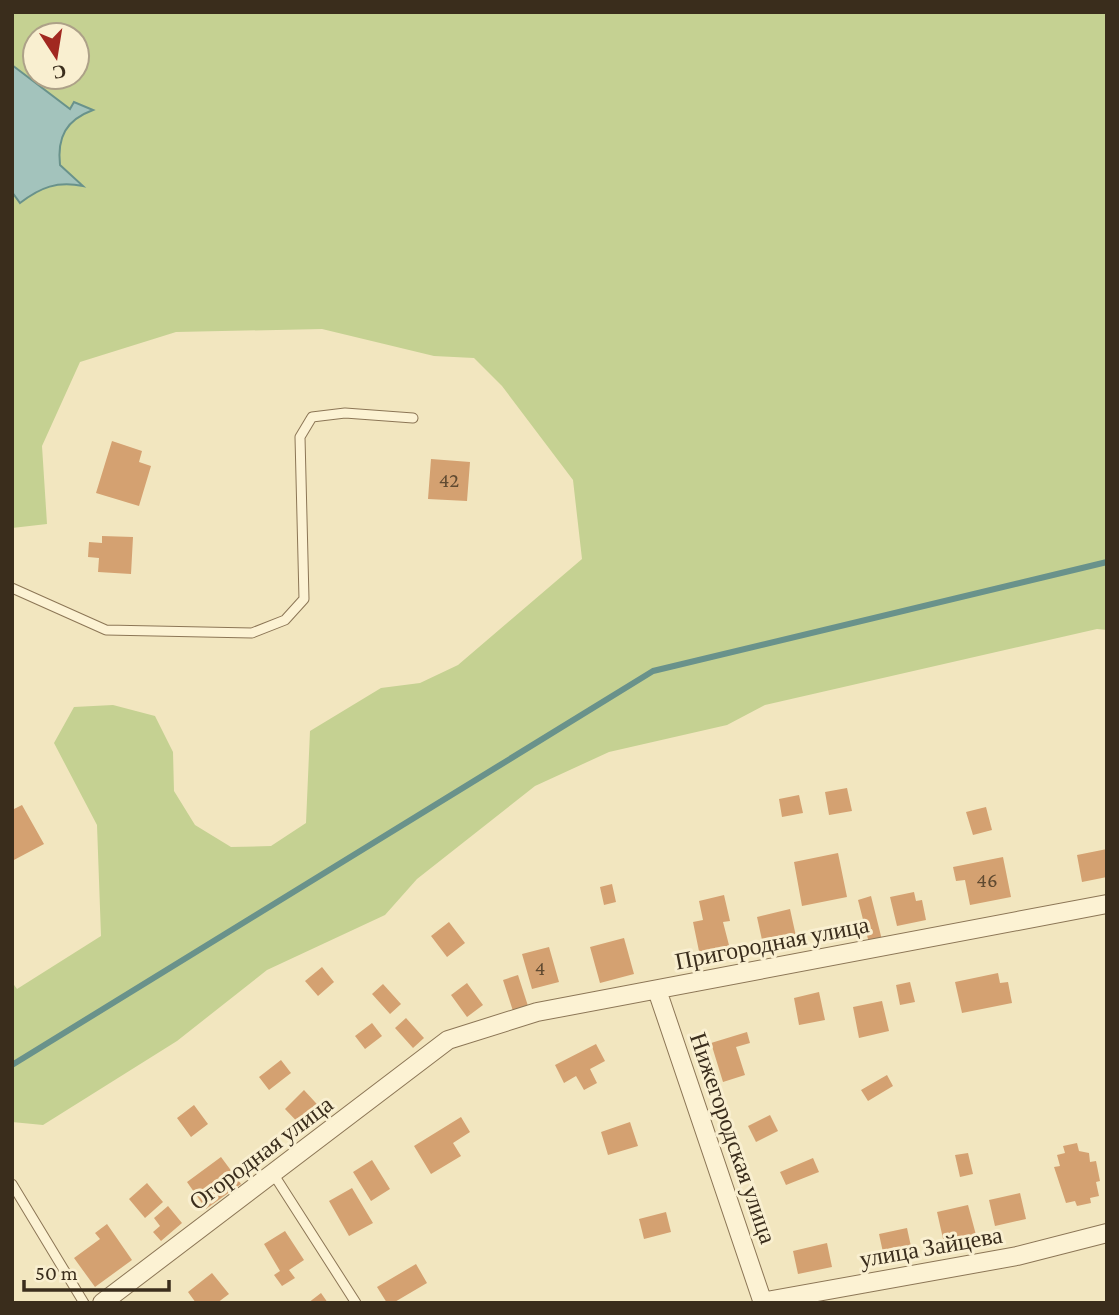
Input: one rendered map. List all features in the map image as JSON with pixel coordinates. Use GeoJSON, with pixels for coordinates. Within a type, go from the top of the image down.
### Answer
{"type":"FeatureCollection","features":[{"type":"Feature","properties":{"kind":"street","name":"Пригородная улица"},"geometry":{"type":"LineString","coordinates":[[449,1040],[537,1012],[1107,904]]}},
{"type":"Feature","properties":{"kind":"street","name":"Нижегородская улица"},"geometry":{"type":"LineString","coordinates":[[657,990],[762,1302]]}},
{"type":"Feature","properties":{"kind":"street","name":"Огородная улица"},"geometry":{"type":"LineString","coordinates":[[102,1303],[449,1040]]}},
{"type":"Feature","properties":{"kind":"street","name":"улица Зайцева"},"geometry":{"type":"LineString","coordinates":[[762,1302],[1017,1256],[1107,1233]]}},
{"type":"Feature","properties":{"kind":"lane"},"geometry":{"type":"LineString","coordinates":[[12,588],[106,629],[252,633],[285,621],[304,599],[300,437],[312,417],[345,413],[413,418]]}},
{"type":"Feature","properties":{"kind":"lane"},"geometry":{"type":"LineString","coordinates":[[274,1175],[356,1303]]}},
{"type":"Feature","properties":{"kind":"lane"},"geometry":{"type":"LineString","coordinates":[[12,1184],[85,1303]]}},
{"type":"Feature","properties":{"kind":"green space"},"geometry":{"type":"Polygon","coordinates":[[[12,12],[1107,12],[1107,630],[1097,629],[765,705],[727,725],[609,752],[535,786],[417,879],[385,915],[267,970],[177,1041],[43,1125],[12,1122],[12,982],[17,989],[101,936],[97,825],[54,743],[74,707],[113,705],[155,716],[173,752],[174,791],[195,825],[231,847],[271,846],[306,823],[310,731],[381,688],[420,683],[458,665],[582,559],[573,480],[502,386],[474,358],[434,356],[322,329],[176,332],[80,362],[42,446],[47,524],[12,528],[12,192],[20,203],[49,186],[82,185],[60,165],[59,157],[64,131],[79,115],[44,91],[91,91],[91,21],[21,21],[21,72],[12,65],[12,12]]]}},
{"type":"Feature","properties":{"kind":"water"},"geometry":{"type":"Polygon","coordinates":[[[12,65],[21,72],[21,91],[46,91],[70,109],[74,102],[93,110],[70,124],[60,146],[60,165],[83,186],[65,184],[50,187],[20,203],[12,192],[12,65]]]}},
{"type":"Feature","properties":{"kind":"building"},"geometry":{"type":"Polygon","coordinates":[[[112,441],[142,451],[139,462],[151,466],[139,506],[96,493],[112,441]]]}},
{"type":"Feature","properties":{"kind":"building"},"geometry":{"type":"Polygon","coordinates":[[[431,459],[470,462],[467,501],[428,499],[431,459]]]}},
{"type":"Feature","properties":{"kind":"building"},"geometry":{"type":"Polygon","coordinates":[[[102,536],[133,537],[131,574],[98,572],[99,558],[88,557],[89,542],[102,543],[102,536]]]}},
{"type":"Feature","properties":{"kind":"building"},"geometry":{"type":"Polygon","coordinates":[[[847,788],[852,811],[829,815],[825,792],[847,788]]]}},
{"type":"Feature","properties":{"kind":"building"},"geometry":{"type":"Polygon","coordinates":[[[799,795],[803,813],[782,817],[779,799],[799,795]]]}},
{"type":"Feature","properties":{"kind":"building"},"geometry":{"type":"Polygon","coordinates":[[[22,805],[44,844],[12,861],[12,810],[22,805]]]}},
{"type":"Feature","properties":{"kind":"building"},"geometry":{"type":"Polygon","coordinates":[[[986,807],[992,830],[973,835],[966,812],[986,807]]]}},
{"type":"Feature","properties":{"kind":"building"},"geometry":{"type":"Polygon","coordinates":[[[1107,849],[1107,877],[1082,882],[1077,855],[1107,849]]]}},
{"type":"Feature","properties":{"kind":"building"},"geometry":{"type":"Polygon","coordinates":[[[838,853],[847,897],[802,906],[794,862],[838,853]]]}},
{"type":"Feature","properties":{"kind":"building"},"geometry":{"type":"Polygon","coordinates":[[[1003,857],[1011,897],[970,905],[965,880],[956,881],[953,867],[1003,857]]]}},
{"type":"Feature","properties":{"kind":"building"},"geometry":{"type":"Polygon","coordinates":[[[612,884],[616,902],[604,905],[600,887],[612,884]]]}},
{"type":"Feature","properties":{"kind":"building"},"geometry":{"type":"Polygon","coordinates":[[[914,892],[916,901],[922,900],[926,920],[897,926],[890,897],[914,892]]]}},
{"type":"Feature","properties":{"kind":"building"},"geometry":{"type":"Polygon","coordinates":[[[724,895],[730,921],[723,922],[730,949],[700,956],[693,922],[703,920],[699,901],[724,895]]]}},
{"type":"Feature","properties":{"kind":"building"},"geometry":{"type":"Polygon","coordinates":[[[871,896],[882,940],[869,943],[858,900],[871,896]]]}},
{"type":"Feature","properties":{"kind":"building"},"geometry":{"type":"Polygon","coordinates":[[[790,909],[797,941],[764,949],[757,917],[790,909]]]}},
{"type":"Feature","properties":{"kind":"building"},"geometry":{"type":"Polygon","coordinates":[[[449,922],[465,943],[447,957],[431,936],[449,922]]]}},
{"type":"Feature","properties":{"kind":"building"},"geometry":{"type":"Polygon","coordinates":[[[624,938],[634,974],[600,983],[590,947],[624,938]]]}},
{"type":"Feature","properties":{"kind":"building"},"geometry":{"type":"Polygon","coordinates":[[[549,947],[559,982],[532,989],[522,954],[549,947]]]}},
{"type":"Feature","properties":{"kind":"building"},"geometry":{"type":"Polygon","coordinates":[[[322,967],[334,982],[318,996],[305,981],[322,967]]]}},
{"type":"Feature","properties":{"kind":"building"},"geometry":{"type":"Polygon","coordinates":[[[998,973],[1000,983],[1008,982],[1012,1003],[962,1013],[955,982],[998,973]]]}},
{"type":"Feature","properties":{"kind":"building"},"geometry":{"type":"Polygon","coordinates":[[[518,975],[528,1006],[513,1011],[503,980],[518,975]]]}},
{"type":"Feature","properties":{"kind":"building"},"geometry":{"type":"Polygon","coordinates":[[[910,982],[915,1002],[900,1005],[896,985],[910,982]]]}},
{"type":"Feature","properties":{"kind":"building"},"geometry":{"type":"Polygon","coordinates":[[[467,983],[483,1005],[467,1017],[451,995],[467,983]]]}},
{"type":"Feature","properties":{"kind":"building"},"geometry":{"type":"Polygon","coordinates":[[[383,984],[401,1004],[390,1014],[372,994],[383,984]]]}},
{"type":"Feature","properties":{"kind":"building"},"geometry":{"type":"Polygon","coordinates":[[[819,992],[825,1020],[799,1025],[794,998],[819,992]]]}},
{"type":"Feature","properties":{"kind":"building"},"geometry":{"type":"Polygon","coordinates":[[[882,1001],[889,1031],[859,1038],[853,1007],[882,1001]]]}},
{"type":"Feature","properties":{"kind":"building"},"geometry":{"type":"Polygon","coordinates":[[[406,1018],[424,1038],[413,1048],[395,1028],[406,1018]]]}},
{"type":"Feature","properties":{"kind":"building"},"geometry":{"type":"Polygon","coordinates":[[[372,1023],[382,1036],[365,1049],[355,1036],[372,1023]]]}},
{"type":"Feature","properties":{"kind":"building"},"geometry":{"type":"Polygon","coordinates":[[[747,1032],[750,1043],[736,1047],[745,1075],[723,1082],[711,1043],[747,1032]]]}},
{"type":"Feature","properties":{"kind":"building"},"geometry":{"type":"Polygon","coordinates":[[[596,1044],[605,1061],[590,1069],[597,1083],[584,1090],[576,1076],[564,1083],[555,1065],[596,1044]]]}},
{"type":"Feature","properties":{"kind":"building"},"geometry":{"type":"Polygon","coordinates":[[[281,1060],[291,1073],[269,1090],[259,1077],[281,1060]]]}},
{"type":"Feature","properties":{"kind":"building"},"geometry":{"type":"Polygon","coordinates":[[[887,1075],[893,1086],[868,1101],[861,1090],[887,1075]]]}},
{"type":"Feature","properties":{"kind":"building"},"geometry":{"type":"Polygon","coordinates":[[[304,1090],[326,1114],[307,1132],[285,1109],[304,1090]]]}},
{"type":"Feature","properties":{"kind":"building"},"geometry":{"type":"Polygon","coordinates":[[[194,1105],[208,1124],[191,1137],[177,1118],[194,1105]]]}},
{"type":"Feature","properties":{"kind":"building"},"geometry":{"type":"Polygon","coordinates":[[[770,1115],[778,1131],[756,1142],[748,1126],[770,1115]]]}},
{"type":"Feature","properties":{"kind":"building"},"geometry":{"type":"Polygon","coordinates":[[[461,1117],[470,1132],[453,1143],[461,1156],[431,1174],[414,1146],[461,1117]]]}},
{"type":"Feature","properties":{"kind":"building"},"geometry":{"type":"Polygon","coordinates":[[[630,1122],[638,1146],[608,1155],[601,1132],[630,1122]]]}},
{"type":"Feature","properties":{"kind":"building"},"geometry":{"type":"Polygon","coordinates":[[[1077,1143],[1079,1151],[1089,1153],[1090,1162],[1096,1161],[1100,1181],[1096,1182],[1099,1196],[1090,1198],[1091,1203],[1077,1206],[1075,1201],[1066,1203],[1054,1167],[1060,1166],[1057,1155],[1065,1153],[1063,1146],[1077,1143]]]}},
{"type":"Feature","properties":{"kind":"building"},"geometry":{"type":"Polygon","coordinates":[[[968,1153],[973,1174],[960,1177],[955,1155],[968,1153]]]}},
{"type":"Feature","properties":{"kind":"building"},"geometry":{"type":"Polygon","coordinates":[[[221,1157],[241,1184],[206,1209],[187,1182],[221,1157]]]}},
{"type":"Feature","properties":{"kind":"building"},"geometry":{"type":"Polygon","coordinates":[[[813,1158],[819,1172],[786,1185],[780,1172],[813,1158]]]}},
{"type":"Feature","properties":{"kind":"building"},"geometry":{"type":"Polygon","coordinates":[[[372,1160],[390,1189],[371,1201],[353,1172],[372,1160]]]}},
{"type":"Feature","properties":{"kind":"building"},"geometry":{"type":"Polygon","coordinates":[[[147,1183],[163,1202],[145,1218],[129,1199],[147,1183]]]}},
{"type":"Feature","properties":{"kind":"building"},"geometry":{"type":"Polygon","coordinates":[[[352,1188],[373,1223],[349,1236],[329,1201],[352,1188]]]}},
{"type":"Feature","properties":{"kind":"building"},"geometry":{"type":"Polygon","coordinates":[[[1020,1193],[1026,1219],[995,1226],[989,1200],[1020,1193]]]}},
{"type":"Feature","properties":{"kind":"building"},"geometry":{"type":"Polygon","coordinates":[[[968,1205],[976,1235],[944,1243],[937,1212],[968,1205]]]}},
{"type":"Feature","properties":{"kind":"building"},"geometry":{"type":"Polygon","coordinates":[[[168,1206],[182,1223],[161,1241],[153,1232],[160,1226],[154,1218],[168,1206]]]}},
{"type":"Feature","properties":{"kind":"building"},"geometry":{"type":"Polygon","coordinates":[[[666,1212],[671,1232],[644,1239],[639,1219],[666,1212]]]}},
{"type":"Feature","properties":{"kind":"building"},"geometry":{"type":"Polygon","coordinates":[[[107,1224],[132,1260],[95,1287],[74,1258],[100,1239],[95,1233],[107,1224]]]}},
{"type":"Feature","properties":{"kind":"building"},"geometry":{"type":"Polygon","coordinates":[[[907,1228],[912,1251],[884,1257],[879,1234],[907,1228]]]}},
{"type":"Feature","properties":{"kind":"building"},"geometry":{"type":"Polygon","coordinates":[[[285,1231],[304,1260],[289,1270],[295,1278],[282,1286],[274,1275],[280,1271],[264,1244],[285,1231]]]}},
{"type":"Feature","properties":{"kind":"building"},"geometry":{"type":"Polygon","coordinates":[[[827,1243],[832,1267],[798,1274],[793,1251],[827,1243]]]}},
{"type":"Feature","properties":{"kind":"building"},"geometry":{"type":"Polygon","coordinates":[[[416,1264],[427,1283],[393,1303],[387,1303],[377,1287],[416,1264]]]}},
{"type":"Feature","properties":{"kind":"building"},"geometry":{"type":"Polygon","coordinates":[[[212,1273],[229,1294],[217,1303],[196,1303],[188,1292],[212,1273]]]}},
{"type":"Feature","properties":{"kind":"building"},"geometry":{"type":"Polygon","coordinates":[[[321,1293],[328,1303],[308,1303],[321,1293]]]}},
{"type":"Feature","properties":{"kind":"waterway"},"geometry":{"type":"LineString","coordinates":[[12,1065],[653,671],[1107,562]]}}]}
